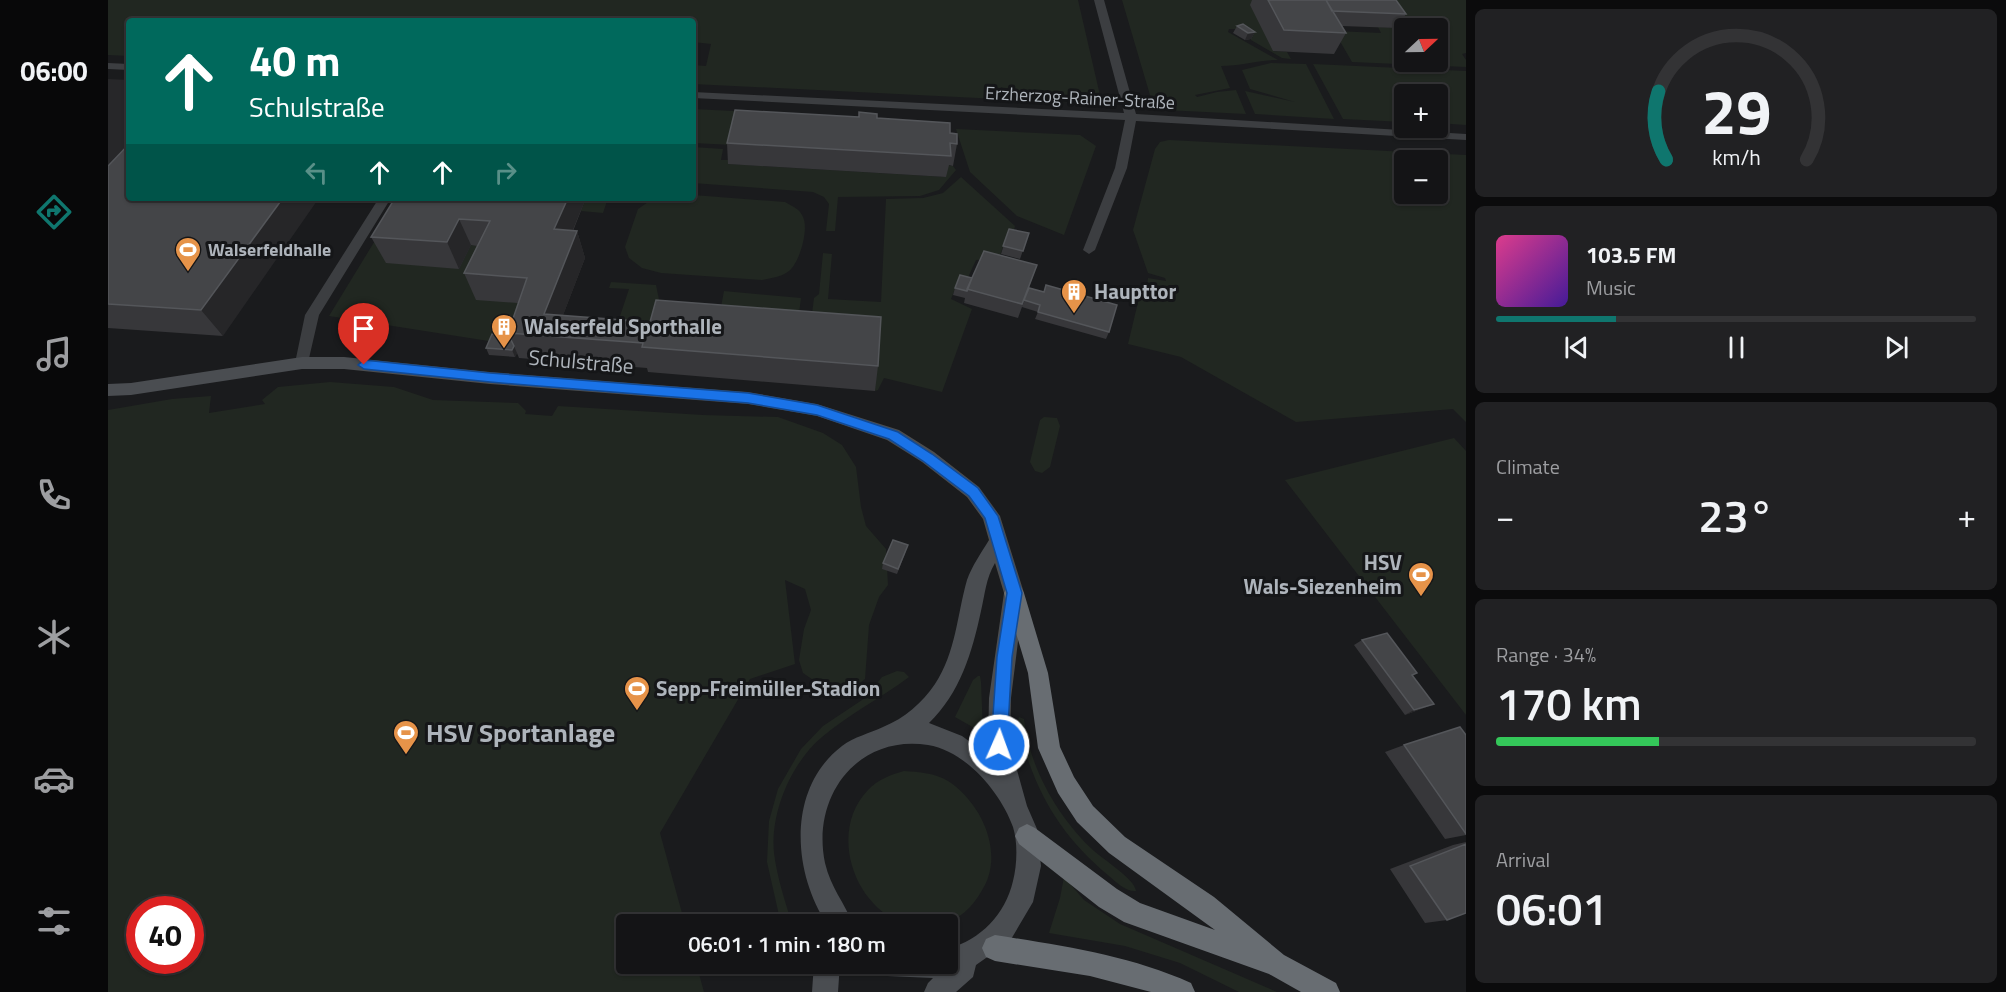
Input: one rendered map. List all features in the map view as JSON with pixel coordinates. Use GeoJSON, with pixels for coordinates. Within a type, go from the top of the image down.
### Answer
{"type":"FeatureCollection","features":[{"type":"Feature","properties":{"kind":"highway"},"geometry":{"type":"LineString","coordinates":[[1014,593],[1038,673],[1049,748],[1066,785],[1085,814],[1117,845],[1205,906],[1275,964]]}},
{"type":"Feature","properties":{"kind":"highway"},"geometry":{"type":"LineString","coordinates":[[1027,836],[1108,898],[1133,913],[1275,964],[1327,992]]}},
{"type":"Feature","properties":{"kind":"highway"},"geometry":{"type":"LineString","coordinates":[[995,948],[1105,965],[1139,975],[1182,992]]}},
{"type":"Feature","properties":{"kind":"street","name":"Schulstraße"},"geometry":{"type":"LineString","coordinates":[[108,390],[131,389],[302,363],[344,363],[490,378],[748,398],[817,410],[894,435],[928,457],[974,492],[991,516],[1014,593]]}},
{"type":"Feature","properties":{"kind":"street"},"geometry":{"type":"LineString","coordinates":[[831,914],[817,882],[811,852],[811,823],[819,796],[831,773],[848,755],[870,742],[893,734],[927,710],[945,688],[959,652],[979,573],[999,540]]}},
{"type":"Feature","properties":{"kind":"street"},"geometry":{"type":"LineString","coordinates":[[937,992],[963,968],[995,948],[1009,934],[1026,897],[1030,878],[1027,836],[999,745],[1005,657],[1014,593]]}},
{"type":"Feature","properties":{"kind":"street"},"geometry":{"type":"LineString","coordinates":[[893,734],[928,734],[963,747],[993,771],[1016,805]]}},
{"type":"Feature","properties":{"kind":"street"},"geometry":{"type":"LineString","coordinates":[[958,969],[963,968]]}},
{"type":"Feature","properties":{"kind":"street"},"geometry":{"type":"LineString","coordinates":[[825,992],[826,974]]}},
{"type":"Feature","properties":{"kind":"lane"},"geometry":{"type":"LineString","coordinates":[[1089,250],[1121,168],[1131,117],[1099,0]]}},
{"type":"Feature","properties":{"kind":"lane"},"geometry":{"type":"LineString","coordinates":[[108,66],[126,67]]}},
{"type":"Feature","properties":{"kind":"lane","name":"Erzherzog-Rainer-Straße"},"geometry":{"type":"LineString","coordinates":[[696,95],[1466,137]]}},
{"type":"Feature","properties":{"kind":"lane"},"geometry":{"type":"LineString","coordinates":[[302,363],[312,315],[383,201]]}},
{"type":"Feature","properties":{"kind":"shaded area"},"geometry":{"type":"Polygon","coordinates":[[[108,0],[1078,0],[1102,104],[696,84],[696,65],[706,66],[711,44],[696,42],[696,18],[126,18],[126,56],[108,55],[108,0]]]}},
{"type":"Feature","properties":{"kind":"shaded area"},"geometry":{"type":"Polygon","coordinates":[[[1122,0],[1466,0],[1466,53],[1462,54],[1466,60],[1466,67],[1448,66],[1448,18],[1394,18],[1394,27],[1307,9],[1273,51],[1287,52],[1291,59],[1282,58],[1251,40],[1251,36],[1241,29],[1229,29],[1228,32],[1278,60],[1221,66],[1230,88],[1195,95],[1197,97],[1236,90],[1246,114],[1159,108],[1152,102],[1122,0]]]}},
{"type":"Feature","properties":{"kind":"shaded area"},"geometry":{"type":"Polygon","coordinates":[[[1378,27],[1394,28],[1394,64],[1352,62],[1334,31],[1381,33],[1378,27]]]}},
{"type":"Feature","properties":{"kind":"shaded area"},"geometry":{"type":"Polygon","coordinates":[[[1271,63],[1306,64],[1334,119],[1255,114],[1245,91],[1295,102],[1250,89],[1242,70],[1271,63]]]}},
{"type":"Feature","properties":{"kind":"shaded area"},"geometry":{"type":"Polygon","coordinates":[[[1313,64],[1394,68],[1394,72],[1466,71],[1466,125],[1448,124],[1448,84],[1394,84],[1394,122],[1343,119],[1313,64]]]}},
{"type":"Feature","properties":{"kind":"shaded area"},"geometry":{"type":"Polygon","coordinates":[[[108,79],[126,80],[126,190],[108,210],[108,79]]]}},
{"type":"Feature","properties":{"kind":"shaded area"},"geometry":{"type":"Polygon","coordinates":[[[696,109],[819,115],[733,145],[696,143],[696,109]]]}},
{"type":"Feature","properties":{"kind":"shaded area"},"geometry":{"type":"Polygon","coordinates":[[[956,129],[1080,135],[1096,146],[1064,235],[1017,216],[970,172],[956,129]]]}},
{"type":"Feature","properties":{"kind":"shaded area"},"geometry":{"type":"Polygon","coordinates":[[[1169,140],[1394,151],[1394,204],[1448,204],[1448,154],[1466,155],[1466,422],[1453,409],[1296,422],[1181,357],[1128,344],[1139,298],[1146,299],[1148,278],[1166,281],[1165,278],[1148,273],[1133,230],[1155,149],[1160,142],[1169,140]]]}},
{"type":"Feature","properties":{"kind":"shaded area"},"geometry":{"type":"Polygon","coordinates":[[[696,147],[723,149],[721,160],[729,160],[729,164],[946,177],[946,165],[953,166],[956,170],[939,190],[920,196],[838,197],[835,231],[826,231],[829,204],[824,197],[813,192],[696,183],[696,147]]]}},
{"type":"Feature","properties":{"kind":"shaded area"},"geometry":{"type":"Polygon","coordinates":[[[961,177],[1015,226],[1012,237],[1007,236],[999,258],[976,260],[965,284],[958,282],[951,299],[972,309],[942,392],[884,378],[878,390],[875,391],[877,343],[809,337],[814,298],[819,294],[823,253],[832,254],[828,299],[881,302],[886,199],[923,198],[943,193],[961,177]]]}},
{"type":"Feature","properties":{"kind":"shaded area"},"geometry":{"type":"Polygon","coordinates":[[[696,195],[785,202],[796,208],[803,217],[804,237],[793,267],[783,275],[776,277],[762,280],[661,273],[642,268],[629,258],[625,247],[638,209],[650,201],[696,201],[696,195]]]}},
{"type":"Feature","properties":{"kind":"shaded area"},"geometry":{"type":"Polygon","coordinates":[[[399,201],[403,201],[413,218],[459,269],[471,245],[500,247],[536,304],[525,344],[495,342],[329,316],[399,201]]]}},
{"type":"Feature","properties":{"kind":"shaded area"},"geometry":{"type":"Polygon","coordinates":[[[585,201],[607,201],[603,213],[581,211],[585,201]]]}},
{"type":"Feature","properties":{"kind":"shaded area"},"geometry":{"type":"Polygon","coordinates":[[[611,282],[656,285],[661,309],[720,312],[724,291],[801,298],[796,336],[619,319],[629,289],[609,288],[611,282]]]}},
{"type":"Feature","properties":{"kind":"shaded area","name":"HSV Sportanlage"},"geometry":{"type":"Polygon","coordinates":[[[330,382],[394,387],[433,400],[518,403],[526,411],[525,414],[552,416],[558,406],[778,417],[823,433],[842,445],[856,467],[866,526],[886,549],[888,585],[879,597],[869,625],[865,679],[852,689],[825,688],[803,673],[799,660],[804,629],[811,610],[805,589],[785,580],[795,664],[750,679],[660,833],[682,914],[616,914],[616,974],[699,974],[704,992],[108,992],[108,410],[172,399],[211,396],[209,413],[265,404],[262,400],[278,387],[330,382]]]}},
{"type":"Feature","properties":{"kind":"shaded area"},"geometry":{"type":"Polygon","coordinates":[[[1044,417],[1057,418],[1060,426],[1050,467],[1042,473],[1035,471],[1030,462],[1040,420],[1044,417]]]}},
{"type":"Feature","properties":{"kind":"shaded area","name":"HSV Wals-Siezenheim"},"geometry":{"type":"Polygon","coordinates":[[[1454,438],[1466,451],[1466,715],[1285,480],[1454,438]]]}},
{"type":"Feature","properties":{"kind":"shaded area"},"geometry":{"type":"Polygon","coordinates":[[[897,671],[904,672],[909,677],[822,737],[801,760],[785,790],[775,822],[774,853],[789,914],[779,914],[767,862],[769,821],[778,789],[801,749],[823,726],[865,698],[882,677],[897,671]]]}},
{"type":"Feature","properties":{"kind":"shaded area"},"geometry":{"type":"Polygon","coordinates":[[[978,676],[981,682],[983,733],[955,717],[973,680],[978,676]]]}},
{"type":"Feature","properties":{"kind":"shaded area"},"geometry":{"type":"Polygon","coordinates":[[[1019,717],[1024,719],[1032,755],[1047,791],[1057,807],[1081,838],[1125,875],[1136,891],[1121,886],[1093,862],[1056,818],[1038,786],[1031,767],[1019,732],[1019,717]]]}},
{"type":"Feature","properties":{"kind":"shaded area"},"geometry":{"type":"Polygon","coordinates":[[[904,771],[921,772],[943,778],[971,802],[980,816],[991,846],[988,878],[970,907],[958,917],[958,914],[887,914],[868,897],[858,881],[851,862],[848,843],[850,824],[856,806],[868,790],[890,776],[904,771]]]}},
{"type":"Feature","properties":{"kind":"shaded area"},"geometry":{"type":"Polygon","coordinates":[[[1064,877],[1084,900],[1120,924],[1277,992],[1239,992],[1180,963],[1125,946],[1049,933],[1064,877]]]}},
{"type":"Feature","properties":{"kind":"building"},"geometry":{"type":"Polygon","coordinates":[[[1268,0],[1326,0],[1346,33],[1284,30],[1268,0]]]}},
{"type":"Feature","properties":{"kind":"building"},"geometry":{"type":"Polygon","coordinates":[[[1326,0],[1396,0],[1406,14],[1332,11],[1326,0]]]}},
{"type":"Feature","properties":{"kind":"building"},"geometry":{"type":"Polygon","coordinates":[[[1243,24],[1255,32],[1248,33],[1237,26],[1243,24]]]}},
{"type":"Feature","properties":{"kind":"building"},"geometry":{"type":"Polygon","coordinates":[[[735,110],[859,117],[859,112],[877,114],[877,118],[950,123],[950,133],[957,134],[957,144],[950,143],[951,156],[727,143],[735,110]]]}},
{"type":"Feature","properties":{"kind":"building","name":"Walserfeldhalle"},"geometry":{"type":"Polygon","coordinates":[[[126,147],[126,201],[281,201],[201,310],[108,304],[108,166],[126,147]]]}},
{"type":"Feature","properties":{"kind":"building"},"geometry":{"type":"Polygon","coordinates":[[[393,201],[567,201],[554,229],[577,231],[544,314],[650,322],[656,300],[881,317],[878,366],[642,347],[643,343],[508,333],[527,278],[464,273],[490,221],[459,219],[447,242],[371,237],[393,201]]]}},
{"type":"Feature","properties":{"kind":"building"},"geometry":{"type":"Polygon","coordinates":[[[1009,229],[1029,233],[1023,251],[1003,246],[1009,229]]]}},
{"type":"Feature","properties":{"kind":"building"},"geometry":{"type":"Polygon","coordinates":[[[984,251],[1037,265],[1022,304],[967,289],[984,251]]]}},
{"type":"Feature","properties":{"kind":"building"},"geometry":{"type":"Polygon","coordinates":[[[960,275],[972,278],[967,291],[955,288],[960,275]]]}},
{"type":"Feature","properties":{"kind":"building","name":"Haupttor"},"geometry":{"type":"Polygon","coordinates":[[[1046,285],[1117,305],[1109,332],[1038,312],[1040,305],[1024,300],[1029,288],[1044,292],[1046,285]]]}},
{"type":"Feature","properties":{"kind":"building"},"geometry":{"type":"Polygon","coordinates":[[[492,334],[509,336],[514,346],[512,350],[486,348],[492,334]]]}},
{"type":"Feature","properties":{"kind":"building"},"geometry":{"type":"Polygon","coordinates":[[[893,540],[908,545],[898,569],[883,563],[893,540]]]}},
{"type":"Feature","properties":{"kind":"building"},"geometry":{"type":"Polygon","coordinates":[[[1387,633],[1417,673],[1412,675],[1434,704],[1414,710],[1362,640],[1387,633]]]}},
{"type":"Feature","properties":{"kind":"building"},"geometry":{"type":"Polygon","coordinates":[[[1460,727],[1466,735],[1466,834],[1404,745],[1460,727]]]}},
{"type":"Feature","properties":{"kind":"building"},"geometry":{"type":"Polygon","coordinates":[[[1466,844],[1466,913],[1447,920],[1410,866],[1466,844]]]}},
{"type":"Feature","properties":{"kind":"place","name":"Walserfeldhalle"},"geometry":{"type":"Point","coordinates":[188,273]}},
{"type":"Feature","properties":{"kind":"place","name":"Haupttor"},"geometry":{"type":"Point","coordinates":[1074,315]}},
{"type":"Feature","properties":{"kind":"place","name":"Walserfeld Sporthalle"},"geometry":{"type":"Point","coordinates":[504,350]}},
{"type":"Feature","properties":{"kind":"place","name":"HSV Wals-Siezenheim"},"geometry":{"type":"Point","coordinates":[1421,598]}},
{"type":"Feature","properties":{"kind":"place","name":"Sepp-Freimüller-Stadion"},"geometry":{"type":"Point","coordinates":[637,712]}},
{"type":"Feature","properties":{"kind":"place","name":"HSV Sportanlage"},"geometry":{"type":"Point","coordinates":[406,756]}},
{"type":"Feature","properties":{"kind":"route"},"geometry":{"type":"LineString","coordinates":[[364,365],[490,378],[748,398],[817,410],[894,435],[928,457],[974,492],[991,516],[1014,593],[1000,699],[999,745]]}}]}
